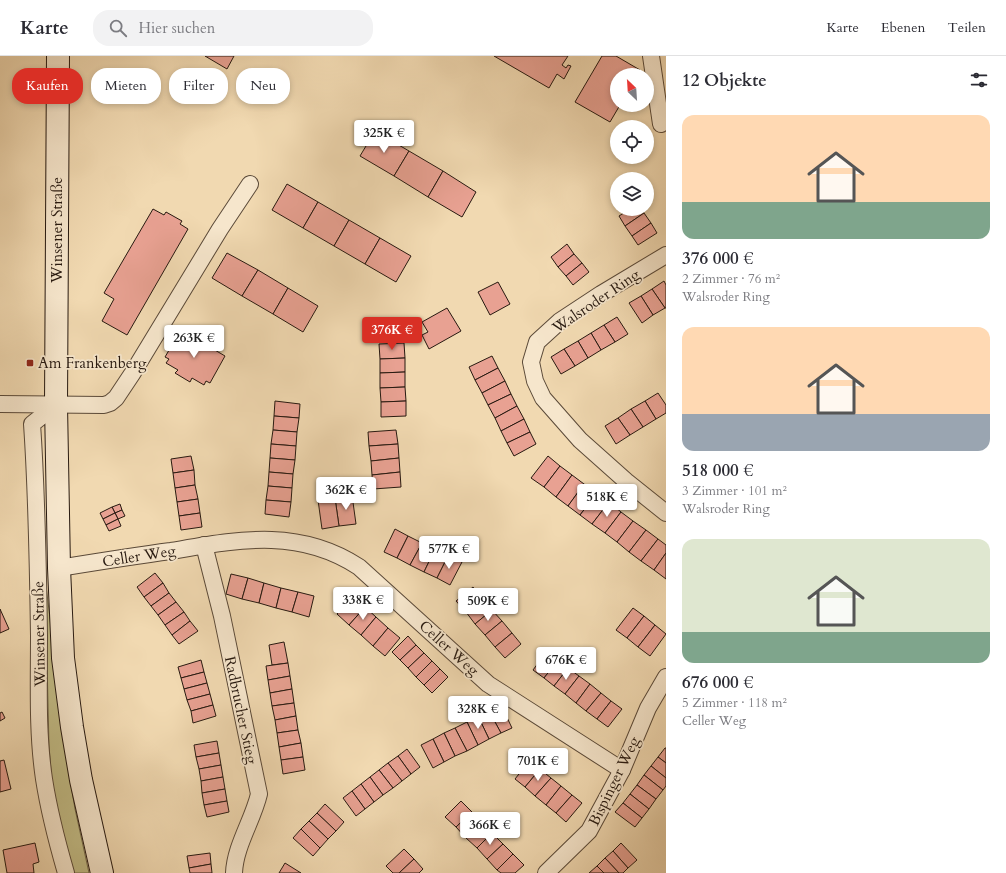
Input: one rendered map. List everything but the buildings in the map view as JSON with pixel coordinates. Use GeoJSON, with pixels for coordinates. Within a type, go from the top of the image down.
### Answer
{"type":"FeatureCollection","features":[{"type":"Feature","properties":{"kind":"main road","name":"Winsener Straße"},"geometry":{"type":"LineString","coordinates":[[58,56],[56,405],[59,568],[63,658],[72,728],[81,780],[102,873]]}},
{"type":"Feature","properties":{"kind":"street"},"geometry":{"type":"LineString","coordinates":[[650,56],[661,124]]}},
{"type":"Feature","properties":{"kind":"street"},"geometry":{"type":"LineString","coordinates":[[0,404],[104,405],[110,403],[116,398],[220,229],[250,184]]}},
{"type":"Feature","properties":{"kind":"street","name":"Walsroder Ring"},"geometry":{"type":"LineString","coordinates":[[666,255],[601,294],[560,321],[537,342],[531,362],[535,381],[543,398],[580,440],[626,481],[666,513]]}},
{"type":"Feature","properties":{"kind":"street","name":"Winsener Straße"},"geometry":{"type":"LineString","coordinates":[[56,405],[32,424],[38,561],[40,735],[44,778],[52,821],[66,873]]}},
{"type":"Feature","properties":{"kind":"street","name":"Celler Weg"},"geometry":{"type":"LineString","coordinates":[[59,568],[249,539],[288,541],[328,550],[359,567],[488,684],[622,770]]}},
{"type":"Feature","properties":{"kind":"street","name":"Radbrucher Stieg"},"geometry":{"type":"LineString","coordinates":[[204,545],[222,616],[259,794],[238,853],[234,873]]}},
{"type":"Feature","properties":{"kind":"street","name":"Bispinger Weg"},"geometry":{"type":"LineString","coordinates":[[546,873],[589,831],[622,770],[648,708],[666,677]]}},
{"type":"Feature","properties":{"kind":"shaded area"},"geometry":{"type":"Polygon","coordinates":[[[45,577],[67,761],[75,809],[89,873],[73,873],[53,795],[49,746],[45,577]]]}},
{"type":"Feature","properties":{"kind":"place","name":"Am Frankenberg"},"geometry":{"type":"Point","coordinates":[30,363]}}]}
